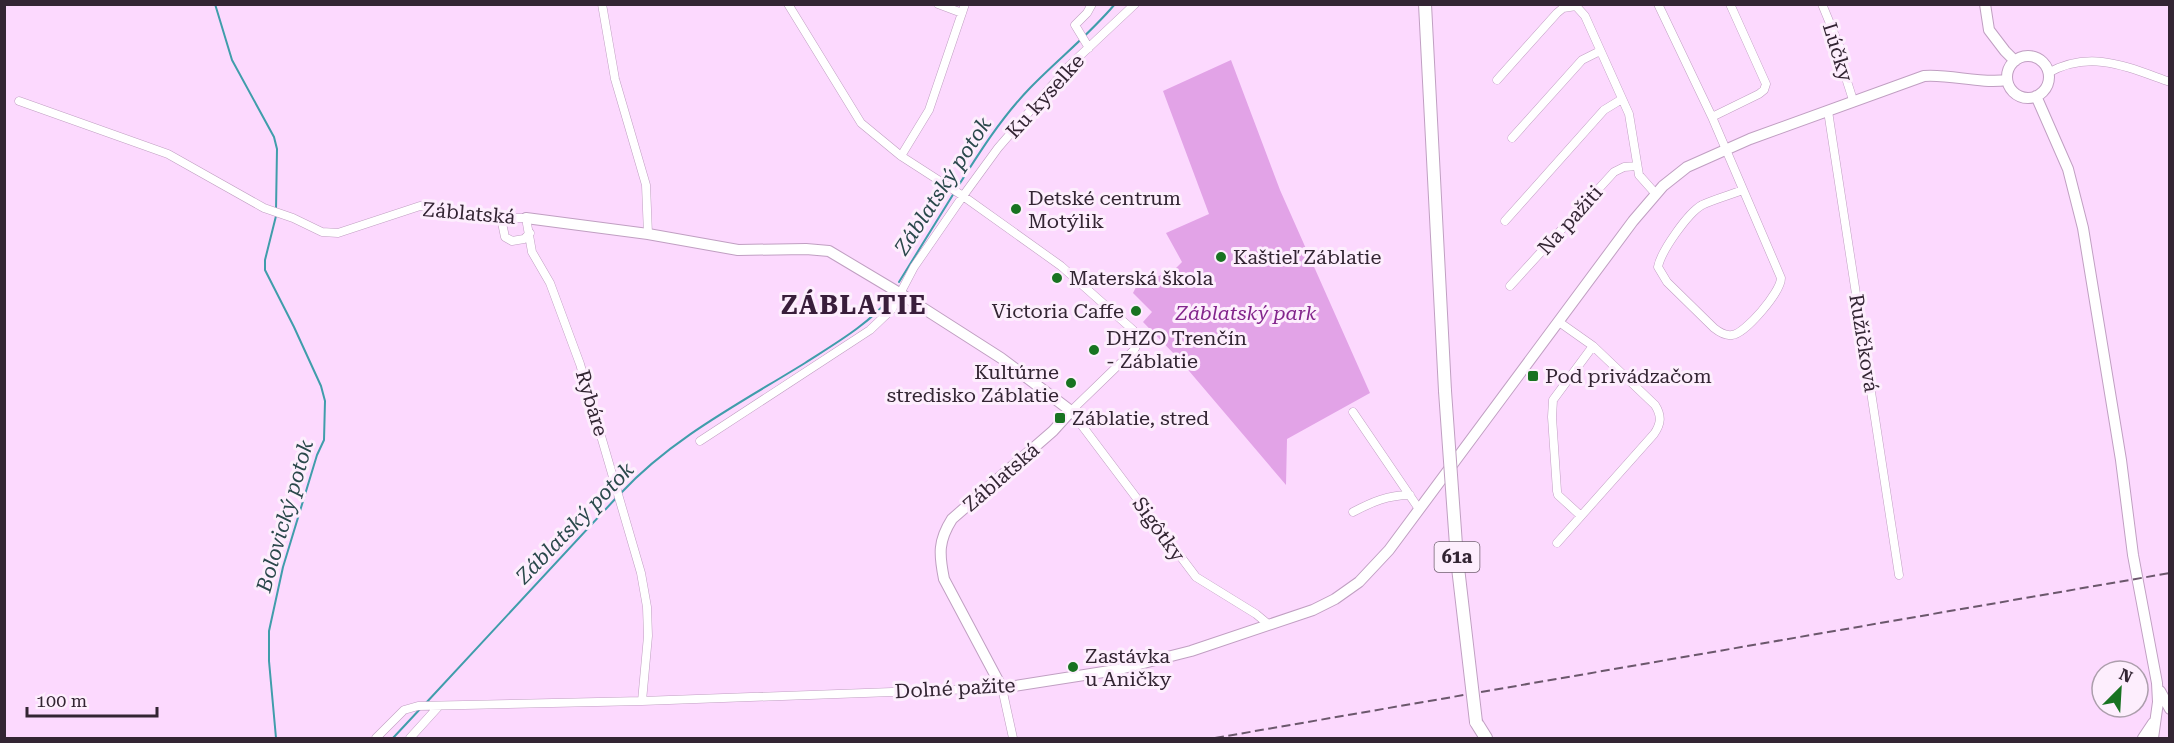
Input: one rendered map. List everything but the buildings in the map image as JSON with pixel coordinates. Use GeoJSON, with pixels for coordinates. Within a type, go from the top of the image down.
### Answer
{"type":"FeatureCollection","features":[{"type":"Feature","properties":{"kind":"main road","name":"61a"},"geometry":{"type":"LineString","coordinates":[[1425,4],[1445,391],[1459,571],[1478,738]]}},
{"type":"Feature","properties":{"kind":"main road","name":"61a"},"geometry":{"type":"LineString","coordinates":[[1476,722],[1486,738]]}},
{"type":"Feature","properties":{"kind":"street"},"geometry":{"type":"LineString","coordinates":[[602,4],[615,79],[646,185],[648,234]]}},
{"type":"Feature","properties":{"kind":"street"},"geometry":{"type":"LineString","coordinates":[[788,4],[861,123],[901,156],[963,196],[1061,266],[1133,330],[1138,343],[1134,350],[1071,411]]}},
{"type":"Feature","properties":{"kind":"street"},"geometry":{"type":"LineString","coordinates":[[938,4],[962,13]]}},
{"type":"Feature","properties":{"kind":"street"},"geometry":{"type":"LineString","coordinates":[[901,156],[929,110],[965,4]]}},
{"type":"Feature","properties":{"kind":"street","name":"Ku kyselke"},"geometry":{"type":"LineString","coordinates":[[1087,46],[1075,26],[1087,14],[1092,4]]}},
{"type":"Feature","properties":{"kind":"street","name":"Ku kyselke"},"geometry":{"type":"LineString","coordinates":[[901,294],[914,267],[998,148],[1087,46],[1136,4]]}},
{"type":"Feature","properties":{"kind":"street"},"geometry":{"type":"LineString","coordinates":[[1658,4],[1712,117],[1779,272],[1781,284],[1775,295],[1742,332],[1731,335],[1721,333],[1714,328],[1667,282],[1658,267],[1664,252],[1694,211],[1705,204],[1743,190]]}},
{"type":"Feature","properties":{"kind":"street"},"geometry":{"type":"LineString","coordinates":[[1712,117],[1759,94],[1764,90],[1766,84],[1730,4]]}},
{"type":"Feature","properties":{"kind":"street","name":"Lúčky"},"geometry":{"type":"LineString","coordinates":[[1822,4],[1840,48],[1853,100]]}},
{"type":"Feature","properties":{"kind":"street"},"geometry":{"type":"LineString","coordinates":[[1984,4],[1989,30],[2015,61]]}},
{"type":"Feature","properties":{"kind":"street"},"geometry":{"type":"LineString","coordinates":[[1497,80],[1557,13],[1571,5],[1581,9],[1631,121],[1637,166],[1641,178],[1655,194]]}},
{"type":"Feature","properties":{"kind":"street"},"geometry":{"type":"LineString","coordinates":[[1512,138],[1582,60],[1600,51]]}},
{"type":"Feature","properties":{"kind":"street"},"geometry":{"type":"LineString","coordinates":[[2026,57],[2038,59],[2048,73],[2048,84],[2041,94],[2030,98],[2018,95],[2009,86],[2007,80],[2009,68],[2015,61],[2026,57]]}},
{"type":"Feature","properties":{"kind":"street"},"geometry":{"type":"LineString","coordinates":[[2048,73],[2063,64],[2085,60],[2113,63],[2169,82]]}},
{"type":"Feature","properties":{"kind":"street","name":"Dolné pažite"},"geometry":{"type":"LineString","coordinates":[[376,738],[404,710],[418,706],[642,701],[1002,688],[1116,670],[1191,651],[1324,605],[1359,582],[1379,561],[1655,194],[1672,177],[1687,167],[1725,150],[1853,100],[1924,76],[1941,75],[1992,82],[2007,80]]}},
{"type":"Feature","properties":{"kind":"street"},"geometry":{"type":"LineString","coordinates":[[2036,96],[2068,169],[2083,228],[2121,460],[2133,555],[2157,683],[2158,702],[2153,738]]}},
{"type":"Feature","properties":{"kind":"street"},"geometry":{"type":"LineString","coordinates":[[1505,220],[1604,110],[1622,99]]}},
{"type":"Feature","properties":{"kind":"street","name":"Záblatská"},"geometry":{"type":"LineString","coordinates":[[19,101],[168,154],[276,212],[322,232],[338,233],[420,206],[501,218],[526,218],[648,234],[738,250],[829,251],[1001,358],[1071,411],[1053,431],[952,519],[944,531],[940,544],[944,579],[1002,688],[1013,738]]}},
{"type":"Feature","properties":{"kind":"street","name":"Ružičková"},"geometry":{"type":"LineString","coordinates":[[1828,111],[1899,575]]}},
{"type":"Feature","properties":{"kind":"street","name":"Na pažiti"},"geometry":{"type":"LineString","coordinates":[[1510,286],[1614,172],[1624,167],[1637,166]]}},
{"type":"Feature","properties":{"kind":"street"},"geometry":{"type":"LineString","coordinates":[[501,218],[505,237],[512,241],[524,239],[530,233]]}},
{"type":"Feature","properties":{"kind":"street","name":"Rybáre"},"geometry":{"type":"LineString","coordinates":[[526,218],[532,252],[550,283],[580,364],[641,573],[647,607],[648,636],[642,701]]}},
{"type":"Feature","properties":{"kind":"street"},"geometry":{"type":"LineString","coordinates":[[699,441],[870,330],[892,309],[901,294]]}},
{"type":"Feature","properties":{"kind":"street"},"geometry":{"type":"LineString","coordinates":[[1557,543],[1654,435],[1660,423],[1659,411],[1655,405],[1593,346],[1558,322]]}},
{"type":"Feature","properties":{"kind":"street"},"geometry":{"type":"LineString","coordinates":[[1581,516],[1561,497],[1557,490],[1552,410],[1556,395],[1593,346]]}},
{"type":"Feature","properties":{"kind":"street","name":"Sigôtky"},"geometry":{"type":"LineString","coordinates":[[1071,411],[1196,577],[1256,614],[1268,624]]}},
{"type":"Feature","properties":{"kind":"street"},"geometry":{"type":"LineString","coordinates":[[1353,412],[1419,508]]}},
{"type":"Feature","properties":{"kind":"street"},"geometry":{"type":"LineString","coordinates":[[1353,512],[1375,501],[1395,495],[1410,495]]}},
{"type":"Feature","properties":{"kind":"street"},"geometry":{"type":"LineString","coordinates":[[2157,683],[2169,709]]}},
{"type":"Feature","properties":{"kind":"street"},"geometry":{"type":"LineString","coordinates":[[410,738],[435,706]]}},
{"type":"Feature","properties":{"kind":"street"},"geometry":{"type":"LineString","coordinates":[[2143,738],[2155,720]]}},
{"type":"Feature","properties":{"kind":"green space","name":"Záblatský park"},"geometry":{"type":"Polygon","coordinates":[[[1231,60],[1280,190],[1370,393],[1287,439],[1286,485],[1178,358],[1143,322],[1152,312],[1133,293],[1142,275],[1147,281],[1168,272],[1170,274],[1182,262],[1166,233],[1209,214],[1163,91],[1231,60]]]}},
{"type":"Feature","properties":{"kind":"waterway","name":"Bolovický potok"},"geometry":{"type":"LineString","coordinates":[[215,4],[232,60],[274,137],[277,149],[276,210]]}},
{"type":"Feature","properties":{"kind":"waterway","name":"Záblatský potok"},"geometry":{"type":"LineString","coordinates":[[957,188],[991,136],[1019,99],[1115,4]]}},
{"type":"Feature","properties":{"kind":"waterway","name":"Záblatský potok"},"geometry":{"type":"LineString","coordinates":[[899,282],[954,193]]}},
{"type":"Feature","properties":{"kind":"waterway","name":"Bolovický potok"},"geometry":{"type":"LineString","coordinates":[[276,216],[265,260],[265,270],[294,327],[321,386],[325,401],[324,440],[317,455],[283,567],[269,631],[269,661],[276,738]]}},
{"type":"Feature","properties":{"kind":"waterway","name":"Záblatský potok"},"geometry":{"type":"LineString","coordinates":[[621,493],[641,473],[685,438],[840,341],[873,316],[892,296]]}},
{"type":"Feature","properties":{"kind":"waterway","name":"Záblatský potok"},"geometry":{"type":"LineString","coordinates":[[425,704],[617,497]]}},
{"type":"Feature","properties":{"kind":"waterway","name":"Záblatský potok"},"geometry":{"type":"LineString","coordinates":[[393,738],[421,708]]}},
{"type":"Feature","properties":{"kind":"railway"},"geometry":{"type":"LineString","coordinates":[[1215,738],[2170,573]]}},
{"type":"Feature","properties":{"kind":"place","name":"Detské centrum Motýlik"},"geometry":{"type":"Point","coordinates":[1016,209]}},
{"type":"Feature","properties":{"kind":"place","name":"Kaštieľ Záblatie"},"geometry":{"type":"Point","coordinates":[1221,257]}},
{"type":"Feature","properties":{"kind":"place","name":"Materská škola"},"geometry":{"type":"Point","coordinates":[1057,278]}},
{"type":"Feature","properties":{"kind":"place","name":"Victoria Caffe"},"geometry":{"type":"Point","coordinates":[1136,311]}},
{"type":"Feature","properties":{"kind":"place","name":"DHZO Trenčín - Záblatie"},"geometry":{"type":"Point","coordinates":[1094,350]}},
{"type":"Feature","properties":{"kind":"place","name":"Pod privádzačom"},"geometry":{"type":"Point","coordinates":[1533,376]}},
{"type":"Feature","properties":{"kind":"place","name":"Kultúrne stredisko Záblatie"},"geometry":{"type":"Point","coordinates":[1071,383]}},
{"type":"Feature","properties":{"kind":"place","name":"Záblatie, stred"},"geometry":{"type":"Point","coordinates":[1060,418]}},
{"type":"Feature","properties":{"kind":"place","name":"Zastávka u Aničky"},"geometry":{"type":"Point","coordinates":[1073,667]}},
{"type":"Feature","properties":{"kind":"district","name":"ZÁBLATIE"},"geometry":{"type":"Point","coordinates":[854,305]}}]}
